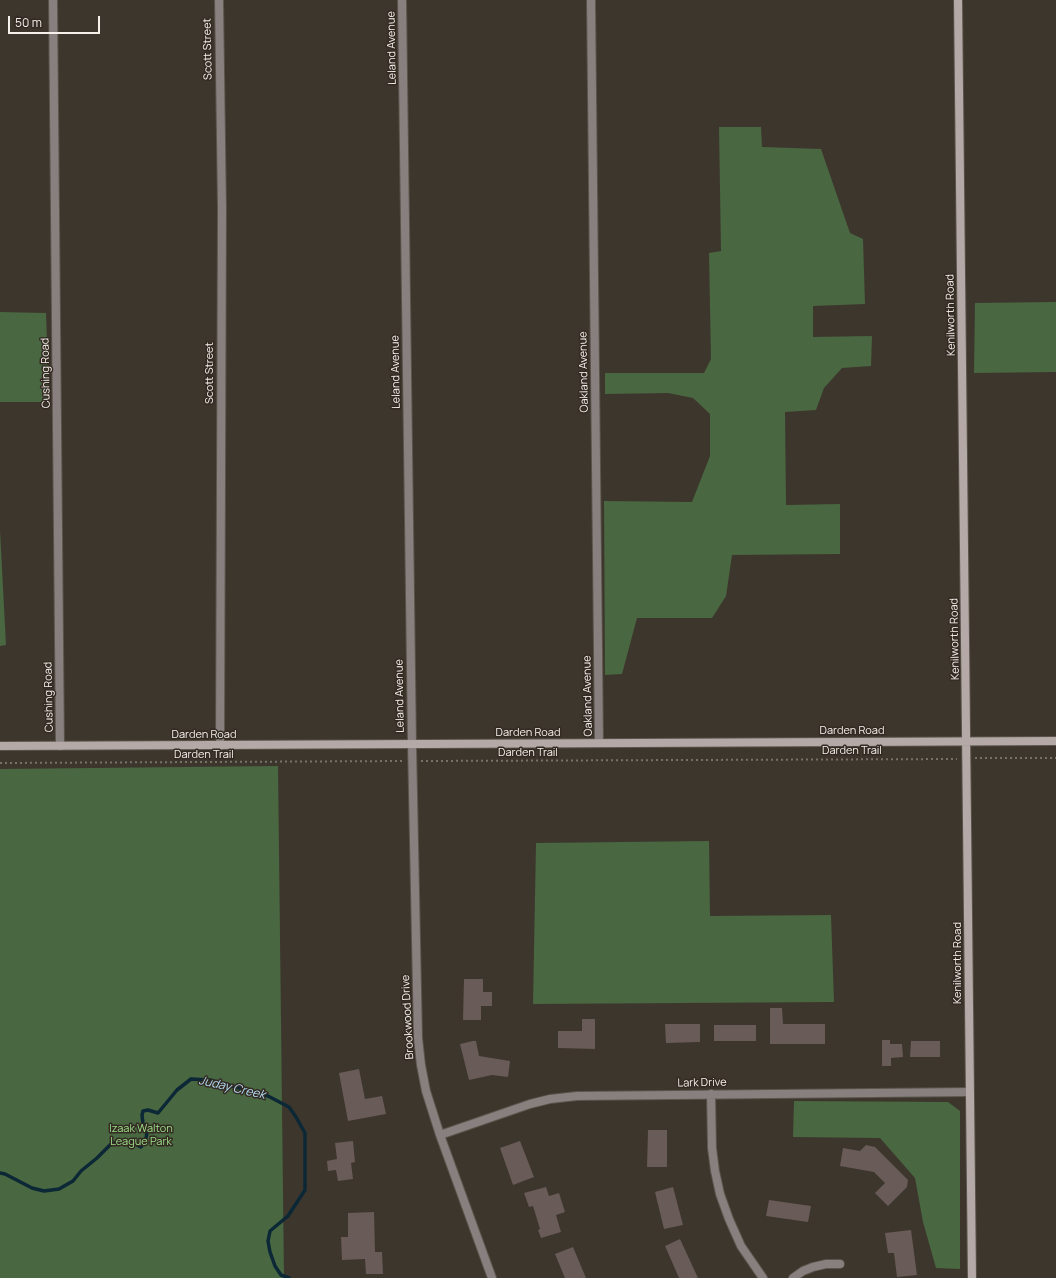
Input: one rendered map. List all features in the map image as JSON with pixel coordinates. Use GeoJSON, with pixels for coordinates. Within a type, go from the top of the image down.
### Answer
{"type":"FeatureCollection","features":[{"type":"Feature","properties":{"kind":"street","name":"Cushing Road"},"geometry":{"type":"LineString","coordinates":[[53,0],[60,746]]}},
{"type":"Feature","properties":{"kind":"street","name":"Scott Street"},"geometry":{"type":"LineString","coordinates":[[218,0],[222,208],[220,746]]}},
{"type":"Feature","properties":{"kind":"street","name":"Leland Avenue"},"geometry":{"type":"LineString","coordinates":[[402,0],[412,744]]}},
{"type":"Feature","properties":{"kind":"street","name":"Oakland Avenue"},"geometry":{"type":"LineString","coordinates":[[591,0],[599,743]]}},
{"type":"Feature","properties":{"kind":"street","name":"Kenilworth Road"},"geometry":{"type":"LineString","coordinates":[[958,0],[972,1278]]}},
{"type":"Feature","properties":{"kind":"street","name":"Darden Road"},"geometry":{"type":"LineString","coordinates":[[0,746],[1056,741]]}},
{"type":"Feature","properties":{"kind":"street","name":"Brookwood Drive"},"geometry":{"type":"LineString","coordinates":[[412,744],[418,1038],[421,1065],[426,1091],[440,1135],[492,1278]]}},
{"type":"Feature","properties":{"kind":"street","name":"Lark Drive"},"geometry":{"type":"LineString","coordinates":[[440,1135],[530,1104],[550,1099],[576,1096],[970,1092]]}},
{"type":"Feature","properties":{"kind":"street"},"geometry":{"type":"LineString","coordinates":[[711,1094],[712,1148],[720,1194],[741,1246],[763,1278]]}},
{"type":"Feature","properties":{"kind":"street"},"geometry":{"type":"LineString","coordinates":[[793,1278],[813,1267],[826,1264],[840,1264]]}},
{"type":"Feature","properties":{"kind":"path","name":"Darden Trail"},"geometry":{"type":"LineString","coordinates":[[0,764],[1056,758]]}},
{"type":"Feature","properties":{"kind":"green space"},"geometry":{"type":"Polygon","coordinates":[[[719,127],[761,127],[762,147],[821,149],[850,233],[863,239],[865,304],[813,306],[813,337],[872,336],[871,366],[842,368],[824,388],[816,410],[785,412],[786,505],[840,504],[840,554],[732,555],[726,596],[712,618],[637,618],[622,674],[605,675],[604,501],[692,502],[710,456],[710,414],[693,398],[668,393],[605,394],[605,373],[704,373],[711,359],[709,253],[721,251],[719,127]]]}},
{"type":"Feature","properties":{"kind":"green space"},"geometry":{"type":"Polygon","coordinates":[[[1056,302],[1056,372],[974,373],[975,303],[1056,302]]]}},
{"type":"Feature","properties":{"kind":"green space"},"geometry":{"type":"Polygon","coordinates":[[[0,312],[46,313],[49,402],[0,402],[0,312]]]}},
{"type":"Feature","properties":{"kind":"green space"},"geometry":{"type":"Polygon","coordinates":[[[0,530],[6,645],[0,646],[0,530]]]}},
{"type":"Feature","properties":{"kind":"green space","name":"Izaak Walton League Park"},"geometry":{"type":"Polygon","coordinates":[[[278,766],[284,1278],[0,1278],[0,769],[278,766]]]}},
{"type":"Feature","properties":{"kind":"green space"},"geometry":{"type":"Polygon","coordinates":[[[709,841],[710,916],[831,915],[834,1002],[533,1004],[536,843],[709,841]]]}},
{"type":"Feature","properties":{"kind":"green space"},"geometry":{"type":"Polygon","coordinates":[[[794,1101],[948,1102],[960,1111],[960,1269],[936,1268],[923,1222],[915,1178],[880,1138],[793,1137],[794,1101]]]}},
{"type":"Feature","properties":{"kind":"building"},"geometry":{"type":"Polygon","coordinates":[[[464,979],[483,979],[483,992],[492,992],[492,1006],[481,1006],[481,1020],[463,1020],[464,979]]]}},
{"type":"Feature","properties":{"kind":"building"},"geometry":{"type":"Polygon","coordinates":[[[770,1008],[782,1008],[783,1024],[825,1024],[825,1044],[770,1044],[770,1008]]]}},
{"type":"Feature","properties":{"kind":"building"},"geometry":{"type":"Polygon","coordinates":[[[582,1019],[595,1019],[595,1049],[558,1048],[558,1031],[582,1031],[582,1019]]]}},
{"type":"Feature","properties":{"kind":"building"},"geometry":{"type":"Polygon","coordinates":[[[665,1024],[700,1024],[700,1042],[666,1043],[665,1024]]]}},
{"type":"Feature","properties":{"kind":"building"},"geometry":{"type":"Polygon","coordinates":[[[714,1025],[756,1025],[756,1041],[714,1041],[714,1025]]]}},
{"type":"Feature","properties":{"kind":"building"},"geometry":{"type":"Polygon","coordinates":[[[882,1040],[890,1040],[890,1044],[902,1044],[903,1057],[891,1058],[891,1066],[882,1066],[882,1040]]]}},
{"type":"Feature","properties":{"kind":"building"},"geometry":{"type":"Polygon","coordinates":[[[476,1041],[479,1056],[510,1061],[508,1077],[492,1075],[469,1080],[460,1044],[476,1041]]]}},
{"type":"Feature","properties":{"kind":"building"},"geometry":{"type":"Polygon","coordinates":[[[911,1041],[940,1041],[940,1057],[910,1057],[911,1041]]]}},
{"type":"Feature","properties":{"kind":"building"},"geometry":{"type":"Polygon","coordinates":[[[359,1069],[365,1099],[382,1096],[386,1114],[348,1121],[339,1073],[359,1069]]]}},
{"type":"Feature","properties":{"kind":"building"},"geometry":{"type":"Polygon","coordinates":[[[648,1130],[667,1130],[667,1167],[647,1167],[648,1130]]]}},
{"type":"Feature","properties":{"kind":"building"},"geometry":{"type":"Polygon","coordinates":[[[353,1141],[355,1162],[351,1163],[353,1179],[338,1181],[336,1170],[328,1171],[327,1161],[337,1159],[335,1143],[353,1141]]]}},
{"type":"Feature","properties":{"kind":"building"},"geometry":{"type":"Polygon","coordinates":[[[520,1141],[534,1177],[513,1185],[500,1148],[520,1141]]]}},
{"type":"Feature","properties":{"kind":"building"},"geometry":{"type":"Polygon","coordinates":[[[866,1145],[875,1147],[908,1180],[907,1187],[888,1206],[875,1193],[885,1183],[874,1172],[840,1166],[843,1148],[860,1151],[866,1145]]]}},
{"type":"Feature","properties":{"kind":"building"},"geometry":{"type":"Polygon","coordinates":[[[546,1187],[549,1196],[559,1193],[565,1212],[556,1215],[561,1232],[541,1238],[538,1230],[540,1229],[533,1206],[529,1207],[524,1193],[546,1187]]]}},
{"type":"Feature","properties":{"kind":"building"},"geometry":{"type":"Polygon","coordinates":[[[673,1187],[683,1225],[664,1229],[655,1192],[673,1187]]]}},
{"type":"Feature","properties":{"kind":"building"},"geometry":{"type":"Polygon","coordinates":[[[769,1200],[811,1206],[808,1222],[766,1216],[769,1200]]]}},
{"type":"Feature","properties":{"kind":"building"},"geometry":{"type":"Polygon","coordinates":[[[374,1212],[375,1252],[382,1252],[383,1274],[366,1274],[365,1259],[342,1260],[341,1237],[348,1237],[348,1213],[374,1212]]]}},
{"type":"Feature","properties":{"kind":"building"},"geometry":{"type":"Polygon","coordinates":[[[911,1230],[917,1275],[897,1277],[894,1253],[888,1253],[885,1233],[911,1230]]]}},
{"type":"Feature","properties":{"kind":"building"},"geometry":{"type":"Polygon","coordinates":[[[680,1239],[698,1278],[679,1278],[665,1246],[680,1239]]]}},
{"type":"Feature","properties":{"kind":"building"},"geometry":{"type":"Polygon","coordinates":[[[573,1247],[586,1278],[565,1278],[555,1254],[573,1247]]]}},
{"type":"Feature","properties":{"kind":"waterway","name":"Juday Creek"},"geometry":{"type":"LineString","coordinates":[[0,1173],[5,1174],[32,1188],[44,1191],[59,1189],[73,1181],[81,1171],[111,1144],[131,1142],[141,1147],[147,1133],[143,1124],[143,1111],[148,1110],[158,1113],[177,1090],[191,1079],[210,1080],[268,1096],[289,1107],[305,1133],[305,1190],[288,1216],[270,1231],[268,1241],[275,1266],[281,1275],[289,1278]]}}]}
